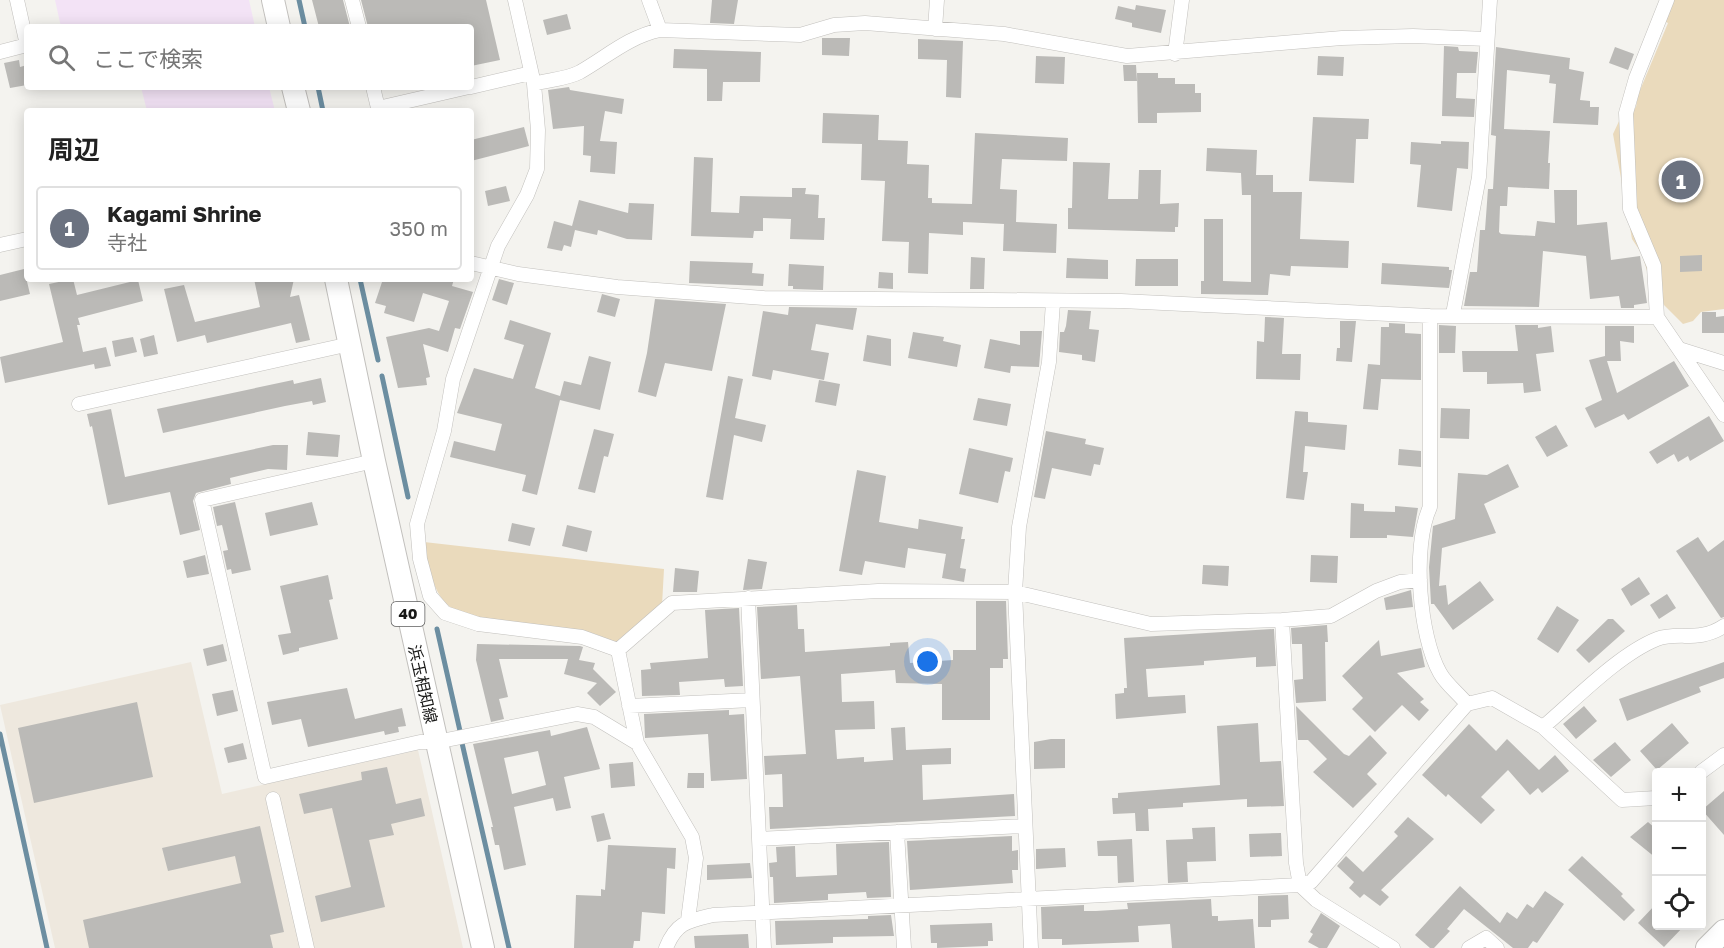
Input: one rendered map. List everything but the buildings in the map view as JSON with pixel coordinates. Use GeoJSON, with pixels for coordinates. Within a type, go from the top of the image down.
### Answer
{"type":"FeatureCollection","features":[{"type":"Feature","properties":{"kind":"main road"},"geometry":{"type":"LineString","coordinates":[[273,0],[278,24]]}},
{"type":"Feature","properties":{"kind":"main road"},"geometry":{"type":"LineString","coordinates":[[294,90],[298,108]]}},
{"type":"Feature","properties":{"kind":"main road","name":"浜玉相知線"},"geometry":{"type":"LineString","coordinates":[[337,282],[374,461],[483,948]]}},
{"type":"Feature","properties":{"kind":"main road"},"geometry":{"type":"LineString","coordinates":[[1707,948],[1724,931]]}},
{"type":"Feature","properties":{"kind":"street"},"geometry":{"type":"LineString","coordinates":[[16,0],[24,33]]}},
{"type":"Feature","properties":{"kind":"street"},"geometry":{"type":"LineString","coordinates":[[352,0],[358,24]]}},
{"type":"Feature","properties":{"kind":"street"},"geometry":{"type":"LineString","coordinates":[[515,0],[532,79],[538,130],[537,169],[527,195],[498,246],[453,379],[444,431],[417,524],[420,559],[430,596],[445,613],[478,624],[582,637],[618,650]]}},
{"type":"Feature","properties":{"kind":"street"},"geometry":{"type":"LineString","coordinates":[[649,0],[660,30]]}},
{"type":"Feature","properties":{"kind":"street"},"geometry":{"type":"LineString","coordinates":[[935,28],[937,0]]}},
{"type":"Feature","properties":{"kind":"street"},"geometry":{"type":"LineString","coordinates":[[1175,54],[1182,0]]}},
{"type":"Feature","properties":{"kind":"street"},"geometry":{"type":"LineString","coordinates":[[1453,314],[1479,177],[1490,0]]}},
{"type":"Feature","properties":{"kind":"street"},"geometry":{"type":"LineString","coordinates":[[1667,0],[1636,78],[1626,113],[1630,209],[1654,266],[1657,317],[1679,348],[1686,363],[1724,415]]}},
{"type":"Feature","properties":{"kind":"street"},"geometry":{"type":"LineString","coordinates":[[474,86],[578,73],[622,44],[644,33],[660,30],[800,35],[834,25],[866,23],[1004,34],[1127,56],[1175,54],[1342,38],[1413,36],[1487,39]]}},
{"type":"Feature","properties":{"kind":"street"},"geometry":{"type":"LineString","coordinates":[[0,52],[24,46]]}},
{"type":"Feature","properties":{"kind":"street"},"geometry":{"type":"LineString","coordinates":[[374,90],[378,108],[457,90]]}},
{"type":"Feature","properties":{"kind":"street"},"geometry":{"type":"LineString","coordinates":[[0,245],[24,240]]}},
{"type":"Feature","properties":{"kind":"street"},"geometry":{"type":"LineString","coordinates":[[474,264],[491,269],[617,287],[764,298],[1121,301],[1430,316],[1453,314],[1657,317]]}},
{"type":"Feature","properties":{"kind":"street"},"geometry":{"type":"LineString","coordinates":[[1031,948],[1015,592],[1019,527],[1049,362],[1053,302]]}},
{"type":"Feature","properties":{"kind":"street"},"geometry":{"type":"LineString","coordinates":[[1430,316],[1430,507],[1424,521],[1420,580],[1428,639],[1440,673],[1467,704]]}},
{"type":"Feature","properties":{"kind":"street"},"geometry":{"type":"LineString","coordinates":[[79,404],[350,344]]}},
{"type":"Feature","properties":{"kind":"street"},"geometry":{"type":"LineString","coordinates":[[1679,348],[1724,363]]}},
{"type":"Feature","properties":{"kind":"street"},"geometry":{"type":"LineString","coordinates":[[374,461],[202,500],[265,777],[420,742],[436,742],[577,714],[594,717],[637,743]]}},
{"type":"Feature","properties":{"kind":"street"},"geometry":{"type":"LineString","coordinates":[[618,650],[672,603],[878,591],[1015,592],[1151,624],[1282,620],[1331,616],[1377,591],[1400,582],[1420,580]]}},
{"type":"Feature","properties":{"kind":"street"},"geometry":{"type":"LineString","coordinates":[[748,598],[764,948]]}},
{"type":"Feature","properties":{"kind":"street"},"geometry":{"type":"LineString","coordinates":[[1282,620],[1296,862],[1300,885],[1316,900],[1393,948]]}},
{"type":"Feature","properties":{"kind":"street"},"geometry":{"type":"LineString","coordinates":[[1543,727],[1633,651],[1659,638],[1689,638],[1716,631],[1724,626]]}},
{"type":"Feature","properties":{"kind":"street"},"geometry":{"type":"LineString","coordinates":[[618,650],[637,743],[692,837],[696,858],[688,920]]}},
{"type":"Feature","properties":{"kind":"street"},"geometry":{"type":"LineString","coordinates":[[666,948],[672,932],[688,920],[712,915],[1029,897],[1300,885],[1311,882],[1467,704],[1492,698],[1543,727],[1622,800],[1652,798]]}},
{"type":"Feature","properties":{"kind":"street"},"geometry":{"type":"LineString","coordinates":[[629,706],[752,700]]}},
{"type":"Feature","properties":{"kind":"street"},"geometry":{"type":"LineString","coordinates":[[1706,768],[1724,755]]}},
{"type":"Feature","properties":{"kind":"street"},"geometry":{"type":"LineString","coordinates":[[273,799],[307,948]]}},
{"type":"Feature","properties":{"kind":"street"},"geometry":{"type":"LineString","coordinates":[[759,839],[1025,826]]}},
{"type":"Feature","properties":{"kind":"street"},"geometry":{"type":"LineString","coordinates":[[897,832],[904,948]]}},
{"type":"Feature","properties":{"kind":"street"},"geometry":{"type":"LineString","coordinates":[[1469,948],[1486,938],[1497,948]]}},
{"type":"Feature","properties":{"kind":"shaded area"},"geometry":{"type":"Polygon","coordinates":[[[55,0],[249,0],[254,24],[60,24],[55,0]]]}},
{"type":"Feature","properties":{"kind":"shaded area"},"geometry":{"type":"Polygon","coordinates":[[[1660,0],[1724,0],[1724,309],[1701,312],[1693,321],[1683,324],[1662,303],[1650,281],[1642,254],[1632,239],[1613,134],[1620,119],[1636,107],[1638,95],[1668,23],[1664,21],[1658,8],[1660,0]]]}},
{"type":"Feature","properties":{"kind":"shaded area"},"geometry":{"type":"Polygon","coordinates":[[[142,90],[270,90],[274,108],[146,108],[142,90]]]}},
{"type":"Feature","properties":{"kind":"shaded area"},"geometry":{"type":"Polygon","coordinates":[[[424,542],[664,569],[662,605],[618,644],[588,632],[510,624],[469,617],[453,609],[442,599],[432,579],[424,542]]]}},
{"type":"Feature","properties":{"kind":"shaded area"},"geometry":{"type":"Polygon","coordinates":[[[191,662],[222,794],[418,750],[463,948],[55,948],[0,705],[191,662]]]}},
{"type":"Feature","properties":{"kind":"waterway"},"geometry":{"type":"LineString","coordinates":[[299,0],[304,24]]}},
{"type":"Feature","properties":{"kind":"waterway"},"geometry":{"type":"LineString","coordinates":[[319,90],[322,108]]}},
{"type":"Feature","properties":{"kind":"waterway"},"geometry":{"type":"LineString","coordinates":[[361,282],[378,360]]}},
{"type":"Feature","properties":{"kind":"waterway"},"geometry":{"type":"LineString","coordinates":[[382,376],[408,497]]}},
{"type":"Feature","properties":{"kind":"waterway"},"geometry":{"type":"LineString","coordinates":[[437,629],[460,731]]}},
{"type":"Feature","properties":{"kind":"waterway"},"geometry":{"type":"LineString","coordinates":[[0,734],[47,948]]}},
{"type":"Feature","properties":{"kind":"waterway"},"geometry":{"type":"LineString","coordinates":[[462,743],[509,948]]}},
{"type":"Feature","properties":{"kind":"place","name":"Kagami Shrine"},"geometry":{"type":"Point","coordinates":[1681,180]}}]}
